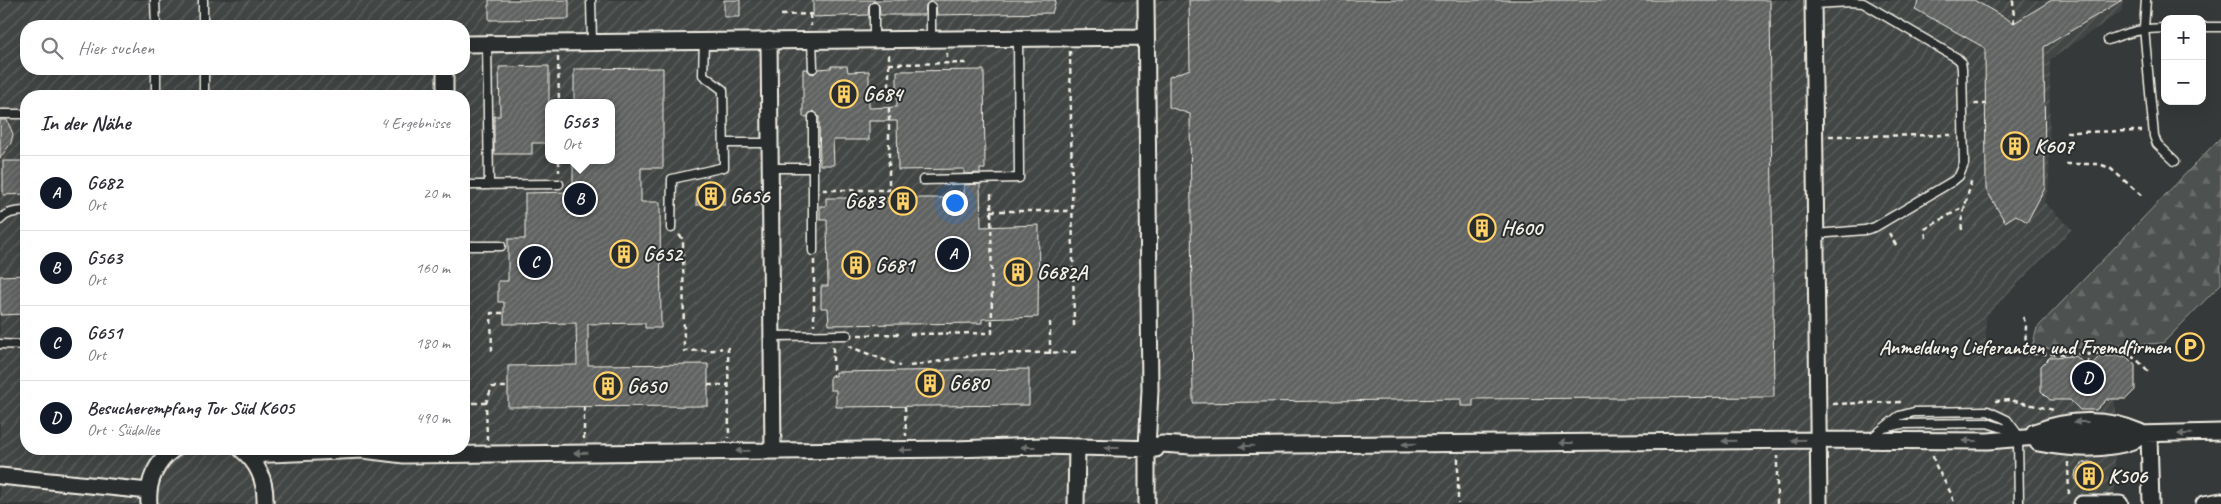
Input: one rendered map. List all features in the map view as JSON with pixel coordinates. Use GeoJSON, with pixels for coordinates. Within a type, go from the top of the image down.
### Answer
{"type":"FeatureCollection","features":[{"type":"Feature","properties":{"kind":"street"},"geometry":{"type":"LineString","coordinates":[[1146,0],[1150,380],[1147,504]]}},
{"type":"Feature","properties":{"kind":"street"},"geometry":{"type":"LineString","coordinates":[[1813,2],[1819,504]]}},
{"type":"Feature","properties":{"kind":"street"},"geometry":{"type":"LineString","coordinates":[[470,44],[1146,37]]}},
{"type":"Feature","properties":{"kind":"street"},"geometry":{"type":"LineString","coordinates":[[769,40],[773,451]]}},
{"type":"Feature","properties":{"kind":"street"},"geometry":{"type":"LineString","coordinates":[[445,75],[445,90]]}},
{"type":"Feature","properties":{"kind":"street"},"geometry":{"type":"LineString","coordinates":[[470,453],[729,452],[990,447],[1147,448],[1162,450],[1191,446],[1932,440],[2017,435],[2149,435],[2221,432]]}},
{"type":"Feature","properties":{"kind":"street"},"geometry":{"type":"LineString","coordinates":[[2149,435],[2151,504]]}},
{"type":"Feature","properties":{"kind":"street"},"geometry":{"type":"LineString","coordinates":[[1076,504],[1077,448]]}},
{"type":"Feature","properties":{"kind":"street"},"geometry":{"type":"LineString","coordinates":[[246,455],[262,477],[265,492],[264,504]]}},
{"type":"Feature","properties":{"kind":"street"},"geometry":{"type":"LineString","coordinates":[[0,476],[42,480],[149,498],[153,474],[159,456]]}},
{"type":"Feature","properties":{"kind":"street"},"geometry":{"type":"LineString","coordinates":[[2204,504],[2221,501]]}},
{"type":"Feature","properties":{"kind":"street"},"geometry":{"type":"LineString","coordinates":[[2082,504],[2120,504]]}},
{"type":"Feature","properties":{"kind":"lane"},"geometry":{"type":"LineString","coordinates":[[155,0],[156,20]]}},
{"type":"Feature","properties":{"kind":"lane"},"geometry":{"type":"LineString","coordinates":[[203,0],[203,20]]}},
{"type":"Feature","properties":{"kind":"lane"},"geometry":{"type":"LineString","coordinates":[[591,0],[592,42]]}},
{"type":"Feature","properties":{"kind":"lane"},"geometry":{"type":"LineString","coordinates":[[2146,0],[2144,28],[2153,130],[2157,144],[2175,161]]}},
{"type":"Feature","properties":{"kind":"lane"},"geometry":{"type":"LineString","coordinates":[[1813,2],[1863,3],[1957,58],[1962,69],[1964,164],[1959,176],[1953,181],[1875,227],[1866,230],[1816,234]]}},
{"type":"Feature","properties":{"kind":"lane"},"geometry":{"type":"LineString","coordinates":[[874,7],[882,40]]}},
{"type":"Feature","properties":{"kind":"lane"},"geometry":{"type":"LineString","coordinates":[[931,7],[931,39]]}},
{"type":"Feature","properties":{"kind":"lane"},"geometry":{"type":"LineString","coordinates":[[2206,27],[2221,27]]}},
{"type":"Feature","properties":{"kind":"lane"},"geometry":{"type":"LineString","coordinates":[[2108,40],[2125,32],[2144,28],[2161,28]]}},
{"type":"Feature","properties":{"kind":"lane"},"geometry":{"type":"LineString","coordinates":[[923,180],[1020,178],[1018,39]]}},
{"type":"Feature","properties":{"kind":"lane"},"geometry":{"type":"LineString","coordinates":[[812,40],[813,68]]}},
{"type":"Feature","properties":{"kind":"lane"},"geometry":{"type":"LineString","coordinates":[[671,228],[672,179],[724,167],[723,90],[703,76],[704,41]]}},
{"type":"Feature","properties":{"kind":"lane"},"geometry":{"type":"LineString","coordinates":[[487,44],[489,185]]}},
{"type":"Feature","properties":{"kind":"lane"},"geometry":{"type":"LineString","coordinates":[[156,75],[156,90]]}},
{"type":"Feature","properties":{"kind":"lane"},"geometry":{"type":"LineString","coordinates":[[204,75],[204,90]]}},
{"type":"Feature","properties":{"kind":"lane"},"geometry":{"type":"LineString","coordinates":[[0,114],[20,114]]}},
{"type":"Feature","properties":{"kind":"lane"},"geometry":{"type":"LineString","coordinates":[[813,117],[814,251]]}},
{"type":"Feature","properties":{"kind":"lane"},"geometry":{"type":"LineString","coordinates":[[724,143],[770,143]]}},
{"type":"Feature","properties":{"kind":"lane"},"geometry":{"type":"LineString","coordinates":[[770,168],[813,168]]}},
{"type":"Feature","properties":{"kind":"lane"},"geometry":{"type":"LineString","coordinates":[[470,185],[559,184]]}},
{"type":"Feature","properties":{"kind":"lane"},"geometry":{"type":"LineString","coordinates":[[0,220],[3,216],[20,211]]}},
{"type":"Feature","properties":{"kind":"lane"},"geometry":{"type":"LineString","coordinates":[[470,246],[501,246]]}},
{"type":"Feature","properties":{"kind":"lane"},"geometry":{"type":"LineString","coordinates":[[772,336],[847,335]]}},
{"type":"Feature","properties":{"kind":"lane"},"geometry":{"type":"LineString","coordinates":[[0,344],[20,345]]}},
{"type":"Feature","properties":{"kind":"lane"},"geometry":{"type":"LineString","coordinates":[[1869,440],[1906,413],[1988,411],[2007,420],[2017,435],[2019,504]]}},
{"type":"Feature","properties":{"kind":"lane"},"geometry":{"type":"LineString","coordinates":[[1884,428],[1902,424],[1987,423],[2017,435]]}},
{"type":"Feature","properties":{"kind":"path"},"geometry":{"type":"LineString","coordinates":[[2014,0],[2014,23]]}},
{"type":"Feature","properties":{"kind":"path"},"geometry":{"type":"LineString","coordinates":[[781,15],[813,14]]}},
{"type":"Feature","properties":{"kind":"path"},"geometry":{"type":"LineString","coordinates":[[1070,38],[1074,327]]}},
{"type":"Feature","properties":{"kind":"path"},"geometry":{"type":"LineString","coordinates":[[813,190],[889,190],[889,64],[882,40]]}},
{"type":"Feature","properties":{"kind":"path"},"geometry":{"type":"LineString","coordinates":[[558,42],[558,99]]}},
{"type":"Feature","properties":{"kind":"path"},"geometry":{"type":"LineString","coordinates":[[889,64],[967,63]]}},
{"type":"Feature","properties":{"kind":"path"},"geometry":{"type":"LineString","coordinates":[[2066,132],[2129,133],[2153,130]]}},
{"type":"Feature","properties":{"kind":"path"},"geometry":{"type":"LineString","coordinates":[[1815,136],[1963,135]]}},
{"type":"Feature","properties":{"kind":"path"},"geometry":{"type":"LineString","coordinates":[[2066,164],[2099,164],[2110,168],[2141,195]]}},
{"type":"Feature","properties":{"kind":"path"},"geometry":{"type":"LineString","coordinates":[[910,334],[992,333],[991,179]]}},
{"type":"Feature","properties":{"kind":"path"},"geometry":{"type":"LineString","coordinates":[[1926,238],[1925,229],[1955,210],[1966,206]]}},
{"type":"Feature","properties":{"kind":"path"},"geometry":{"type":"LineString","coordinates":[[991,211],[1072,211]]}},
{"type":"Feature","properties":{"kind":"path"},"geometry":{"type":"LineString","coordinates":[[671,228],[683,239],[684,351],[717,350],[722,348]]}},
{"type":"Feature","properties":{"kind":"path"},"geometry":{"type":"LineString","coordinates":[[1887,229],[1897,247]]}},
{"type":"Feature","properties":{"kind":"path"},"geometry":{"type":"LineString","coordinates":[[814,251],[814,335]]}},
{"type":"Feature","properties":{"kind":"path"},"geometry":{"type":"LineString","coordinates":[[492,351],[491,313],[504,313]]}},
{"type":"Feature","properties":{"kind":"path"},"geometry":{"type":"LineString","coordinates":[[2022,317],[2026,325],[2025,354],[2126,353],[2137,358],[2148,371]]}},
{"type":"Feature","properties":{"kind":"path"},"geometry":{"type":"LineString","coordinates":[[1050,354],[1050,323],[1053,318]]}},
{"type":"Feature","properties":{"kind":"path"},"geometry":{"type":"LineString","coordinates":[[899,334],[847,335],[847,346],[900,366]]}},
{"type":"Feature","properties":{"kind":"path"},"geometry":{"type":"LineString","coordinates":[[833,335],[833,376]]}},
{"type":"Feature","properties":{"kind":"path"},"geometry":{"type":"LineString","coordinates":[[728,348],[729,452]]}},
{"type":"Feature","properties":{"kind":"path"},"geometry":{"type":"LineString","coordinates":[[910,366],[983,354],[1077,352]]}},
{"type":"Feature","properties":{"kind":"path"},"geometry":{"type":"LineString","coordinates":[[2088,354],[2088,365]]}},
{"type":"Feature","properties":{"kind":"path"},"geometry":{"type":"LineString","coordinates":[[708,385],[728,385]]}},
{"type":"Feature","properties":{"kind":"path"},"geometry":{"type":"LineString","coordinates":[[487,454],[486,403],[492,387],[508,387]]}},
{"type":"Feature","properties":{"kind":"path"},"geometry":{"type":"LineString","coordinates":[[470,403],[486,403]]}},
{"type":"Feature","properties":{"kind":"path"},"geometry":{"type":"LineString","coordinates":[[906,406],[906,450]]}},
{"type":"Feature","properties":{"kind":"path"},"geometry":{"type":"LineString","coordinates":[[584,407],[584,453]]}},
{"type":"Feature","properties":{"kind":"path"},"geometry":{"type":"LineString","coordinates":[[1777,504],[1778,440]]}},
{"type":"Feature","properties":{"kind":"path"},"geometry":{"type":"LineString","coordinates":[[1932,440],[1935,465],[1948,486],[1954,504]]}},
{"type":"Feature","properties":{"kind":"path"},"geometry":{"type":"LineString","coordinates":[[1458,444],[1458,504]]}},
{"type":"Feature","properties":{"kind":"shaded area"},"geometry":{"type":"Polygon","coordinates":[[[0,0],[2123,0],[2123,10],[2050,60],[2049,185],[2044,202],[2072,229],[1986,316],[1986,345],[2000,358],[2126,356],[2135,365],[2135,390],[2126,399],[2115,400],[2115,504],[0,504],[0,0]]]}},
{"type":"Feature","properties":{"kind":"green space"},"geometry":{"type":"Polygon","coordinates":[[[2221,137],[2221,284],[2163,343],[2054,349],[2032,347],[2037,328],[2221,137]]]}},
{"type":"Feature","properties":{"kind":"building"},"geometry":{"type":"Polygon","coordinates":[[[489,0],[569,0],[569,19],[489,20],[489,0]]]}},
{"type":"Feature","properties":{"kind":"building"},"geometry":{"type":"Polygon","coordinates":[[[724,0],[740,0],[740,17],[724,17],[724,0]]]}},
{"type":"Feature","properties":{"kind":"building"},"geometry":{"type":"Polygon","coordinates":[[[813,0],[1056,0],[1052,13],[937,15],[936,5],[931,1],[926,5],[925,15],[880,15],[879,5],[874,1],[869,5],[868,15],[813,17],[813,0]]]}},
{"type":"Feature","properties":{"kind":"building","name":"H600"},"geometry":{"type":"Polygon","coordinates":[[[1189,0],[1770,0],[1774,397],[1473,399],[1473,406],[1461,406],[1461,399],[1193,403],[1190,114],[1169,107],[1169,77],[1190,69],[1189,0]]]}},
{"type":"Feature","properties":{"kind":"building","name":"K607"},"geometry":{"type":"Polygon","coordinates":[[[1920,0],[1974,0],[2014,23],[2052,0],[2122,0],[2044,47],[2045,188],[2027,222],[2016,215],[2005,222],[1986,189],[1985,48],[1915,9],[1920,0]]]}},
{"type":"Feature","properties":{"kind":"building"},"geometry":{"type":"Polygon","coordinates":[[[549,66],[549,99],[545,99],[545,143],[532,143],[532,154],[494,154],[494,116],[500,116],[499,67],[549,66]]]}},
{"type":"Feature","properties":{"kind":"building","name":"G683"},"geometry":{"type":"Polygon","coordinates":[[[831,66],[847,66],[848,72],[869,71],[869,108],[897,107],[897,71],[984,70],[985,169],[980,169],[980,173],[964,174],[964,169],[898,170],[897,121],[869,121],[869,140],[833,140],[834,165],[820,165],[819,117],[813,111],[807,117],[803,117],[803,69],[807,69],[810,73],[814,74],[818,69],[831,68],[831,66]]]}},
{"type":"Feature","properties":{"kind":"building"},"geometry":{"type":"Polygon","coordinates":[[[663,68],[663,168],[641,168],[641,202],[660,202],[661,328],[645,328],[645,323],[588,324],[588,365],[708,364],[708,406],[508,407],[508,366],[577,365],[576,323],[504,324],[504,302],[498,302],[498,281],[508,281],[508,239],[525,239],[525,193],[573,192],[573,164],[615,164],[615,99],[574,99],[574,69],[663,68]]]}},
{"type":"Feature","properties":{"kind":"building"},"geometry":{"type":"Polygon","coordinates":[[[0,120],[7,120],[13,134],[11,143],[0,158],[0,120]]]}},
{"type":"Feature","properties":{"kind":"building"},"geometry":{"type":"Polygon","coordinates":[[[3,161],[20,161],[20,194],[3,195],[3,161]]]}},
{"type":"Feature","properties":{"kind":"building"},"geometry":{"type":"Polygon","coordinates":[[[980,184],[981,227],[1039,225],[1038,317],[982,319],[982,323],[829,325],[828,308],[821,308],[821,286],[828,286],[827,220],[820,220],[820,206],[826,206],[826,198],[964,198],[964,185],[980,184]]]}},
{"type":"Feature","properties":{"kind":"building","name":"G656"},"geometry":{"type":"Polygon","coordinates":[[[697,187],[725,187],[725,205],[696,205],[697,187]]]}},
{"type":"Feature","properties":{"kind":"building"},"geometry":{"type":"Polygon","coordinates":[[[20,275],[20,314],[0,315],[0,276],[20,275]]]}},
{"type":"Feature","properties":{"kind":"building"},"geometry":{"type":"Polygon","coordinates":[[[2076,356],[2088,368],[2100,356],[2126,356],[2135,365],[2135,390],[2126,399],[2107,399],[2096,410],[2080,410],[2070,400],[2050,400],[2041,391],[2041,366],[2050,357],[2076,356]]]}},
{"type":"Feature","properties":{"kind":"building","name":"G680"},"geometry":{"type":"Polygon","coordinates":[[[1029,369],[1029,405],[836,407],[836,390],[830,390],[830,376],[836,376],[836,372],[1029,369]]]}},
{"type":"Feature","properties":{"kind":"building","name":"K506"},"geometry":{"type":"Polygon","coordinates":[[[2089,462],[2099,466],[2103,476],[2099,486],[2089,490],[2079,486],[2075,476],[2079,466],[2089,462]]]}},
{"type":"Feature","properties":{"kind":"place","name":"G684"},"geometry":{"type":"Point","coordinates":[844,94]}},
{"type":"Feature","properties":{"kind":"place","name":"K607"},"geometry":{"type":"Point","coordinates":[2015,146]}},
{"type":"Feature","properties":{"kind":"place","name":"G656"},"geometry":{"type":"Point","coordinates":[711,196]}},
{"type":"Feature","properties":{"kind":"place","name":"G563"},"geometry":{"type":"Point","coordinates":[580,199]}},
{"type":"Feature","properties":{"kind":"place","name":"G683"},"geometry":{"type":"Point","coordinates":[903,201]}},
{"type":"Feature","properties":{"kind":"place","name":"H600"},"geometry":{"type":"Point","coordinates":[1482,228]}},
{"type":"Feature","properties":{"kind":"place","name":"G652"},"geometry":{"type":"Point","coordinates":[624,254]}},
{"type":"Feature","properties":{"kind":"place","name":"G682"},"geometry":{"type":"Point","coordinates":[953,254]}},
{"type":"Feature","properties":{"kind":"place","name":"G651"},"geometry":{"type":"Point","coordinates":[535,262]}},
{"type":"Feature","properties":{"kind":"place","name":"G681"},"geometry":{"type":"Point","coordinates":[856,265]}},
{"type":"Feature","properties":{"kind":"place","name":"G682A"},"geometry":{"type":"Point","coordinates":[1018,272]}},
{"type":"Feature","properties":{"kind":"place","name":"Anmeldung Lieferanten und Fremdfirmen"},"geometry":{"type":"Point","coordinates":[2190,347]}},
{"type":"Feature","properties":{"kind":"place","name":"Besucherempfang Tor Süd K605"},"geometry":{"type":"Point","coordinates":[2088,378]}},
{"type":"Feature","properties":{"kind":"place","name":"G680"},"geometry":{"type":"Point","coordinates":[930,383]}},
{"type":"Feature","properties":{"kind":"place","name":"G650"},"geometry":{"type":"Point","coordinates":[608,386]}},
{"type":"Feature","properties":{"kind":"place","name":"K506"},"geometry":{"type":"Point","coordinates":[2089,476]}}]}
